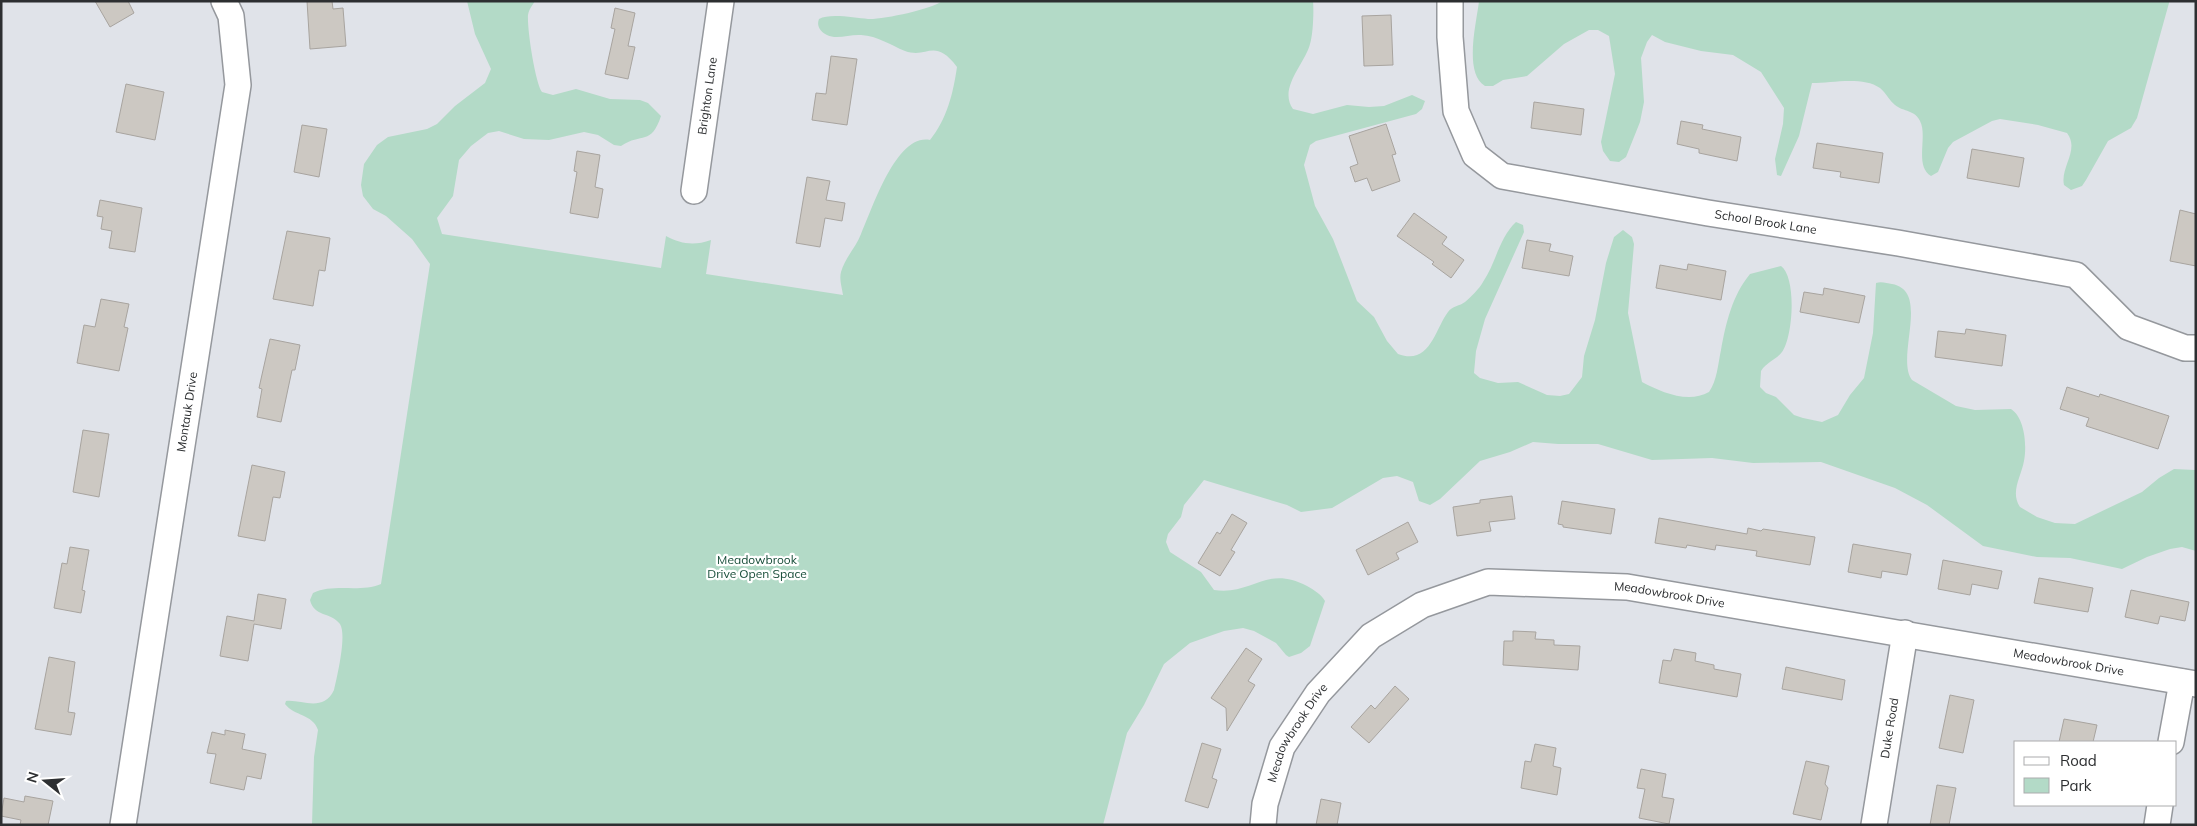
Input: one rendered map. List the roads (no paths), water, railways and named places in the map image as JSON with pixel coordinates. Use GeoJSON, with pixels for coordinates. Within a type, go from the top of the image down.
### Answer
{"type":"FeatureCollection","features":[{"type":"Feature","properties":{"kind":"street","name":"Montauk Drive"},"geometry":{"type":"LineString","coordinates":[[123,825],[238,85],[231,16],[224,1]]}},
{"type":"Feature","properties":{"kind":"street","name":"Brighton Lane"},"geometry":{"type":"LineString","coordinates":[[694,191],[721,1]]}},
{"type":"Feature","properties":{"kind":"street","name":"School Brook Lane"},"geometry":{"type":"LineString","coordinates":[[1450,1],[1450,37],[1456,111],[1475,155],[1502,176],[1708,213],[1898,242],[2076,275],[2128,327],[2185,348],[2196,348]]}},
{"type":"Feature","properties":{"kind":"street","name":"Meadowbrook Drive"},"geometry":{"type":"LineString","coordinates":[[1263,825],[1265,804],[1282,747],[1318,693],[1370,636],[1422,605],[1488,582],[1626,587],[1905,633],[2189,683]]}},
{"type":"Feature","properties":{"kind":"street","name":"Duke Road"},"geometry":{"type":"LineString","coordinates":[[1874,825],[1905,633]]}},
{"type":"Feature","properties":{"kind":"street"},"geometry":{"type":"LineString","coordinates":[[2171,741],[2189,683]]}},
{"type":"Feature","properties":{"kind":"street"},"geometry":{"type":"LineString","coordinates":[[2157,825],[2160,806]]}},
{"type":"Feature","properties":{"kind":"park label","name":"Meadowbrook Drive Open Space"},"geometry":{"type":"Point","coordinates":[757,567]}}]}
